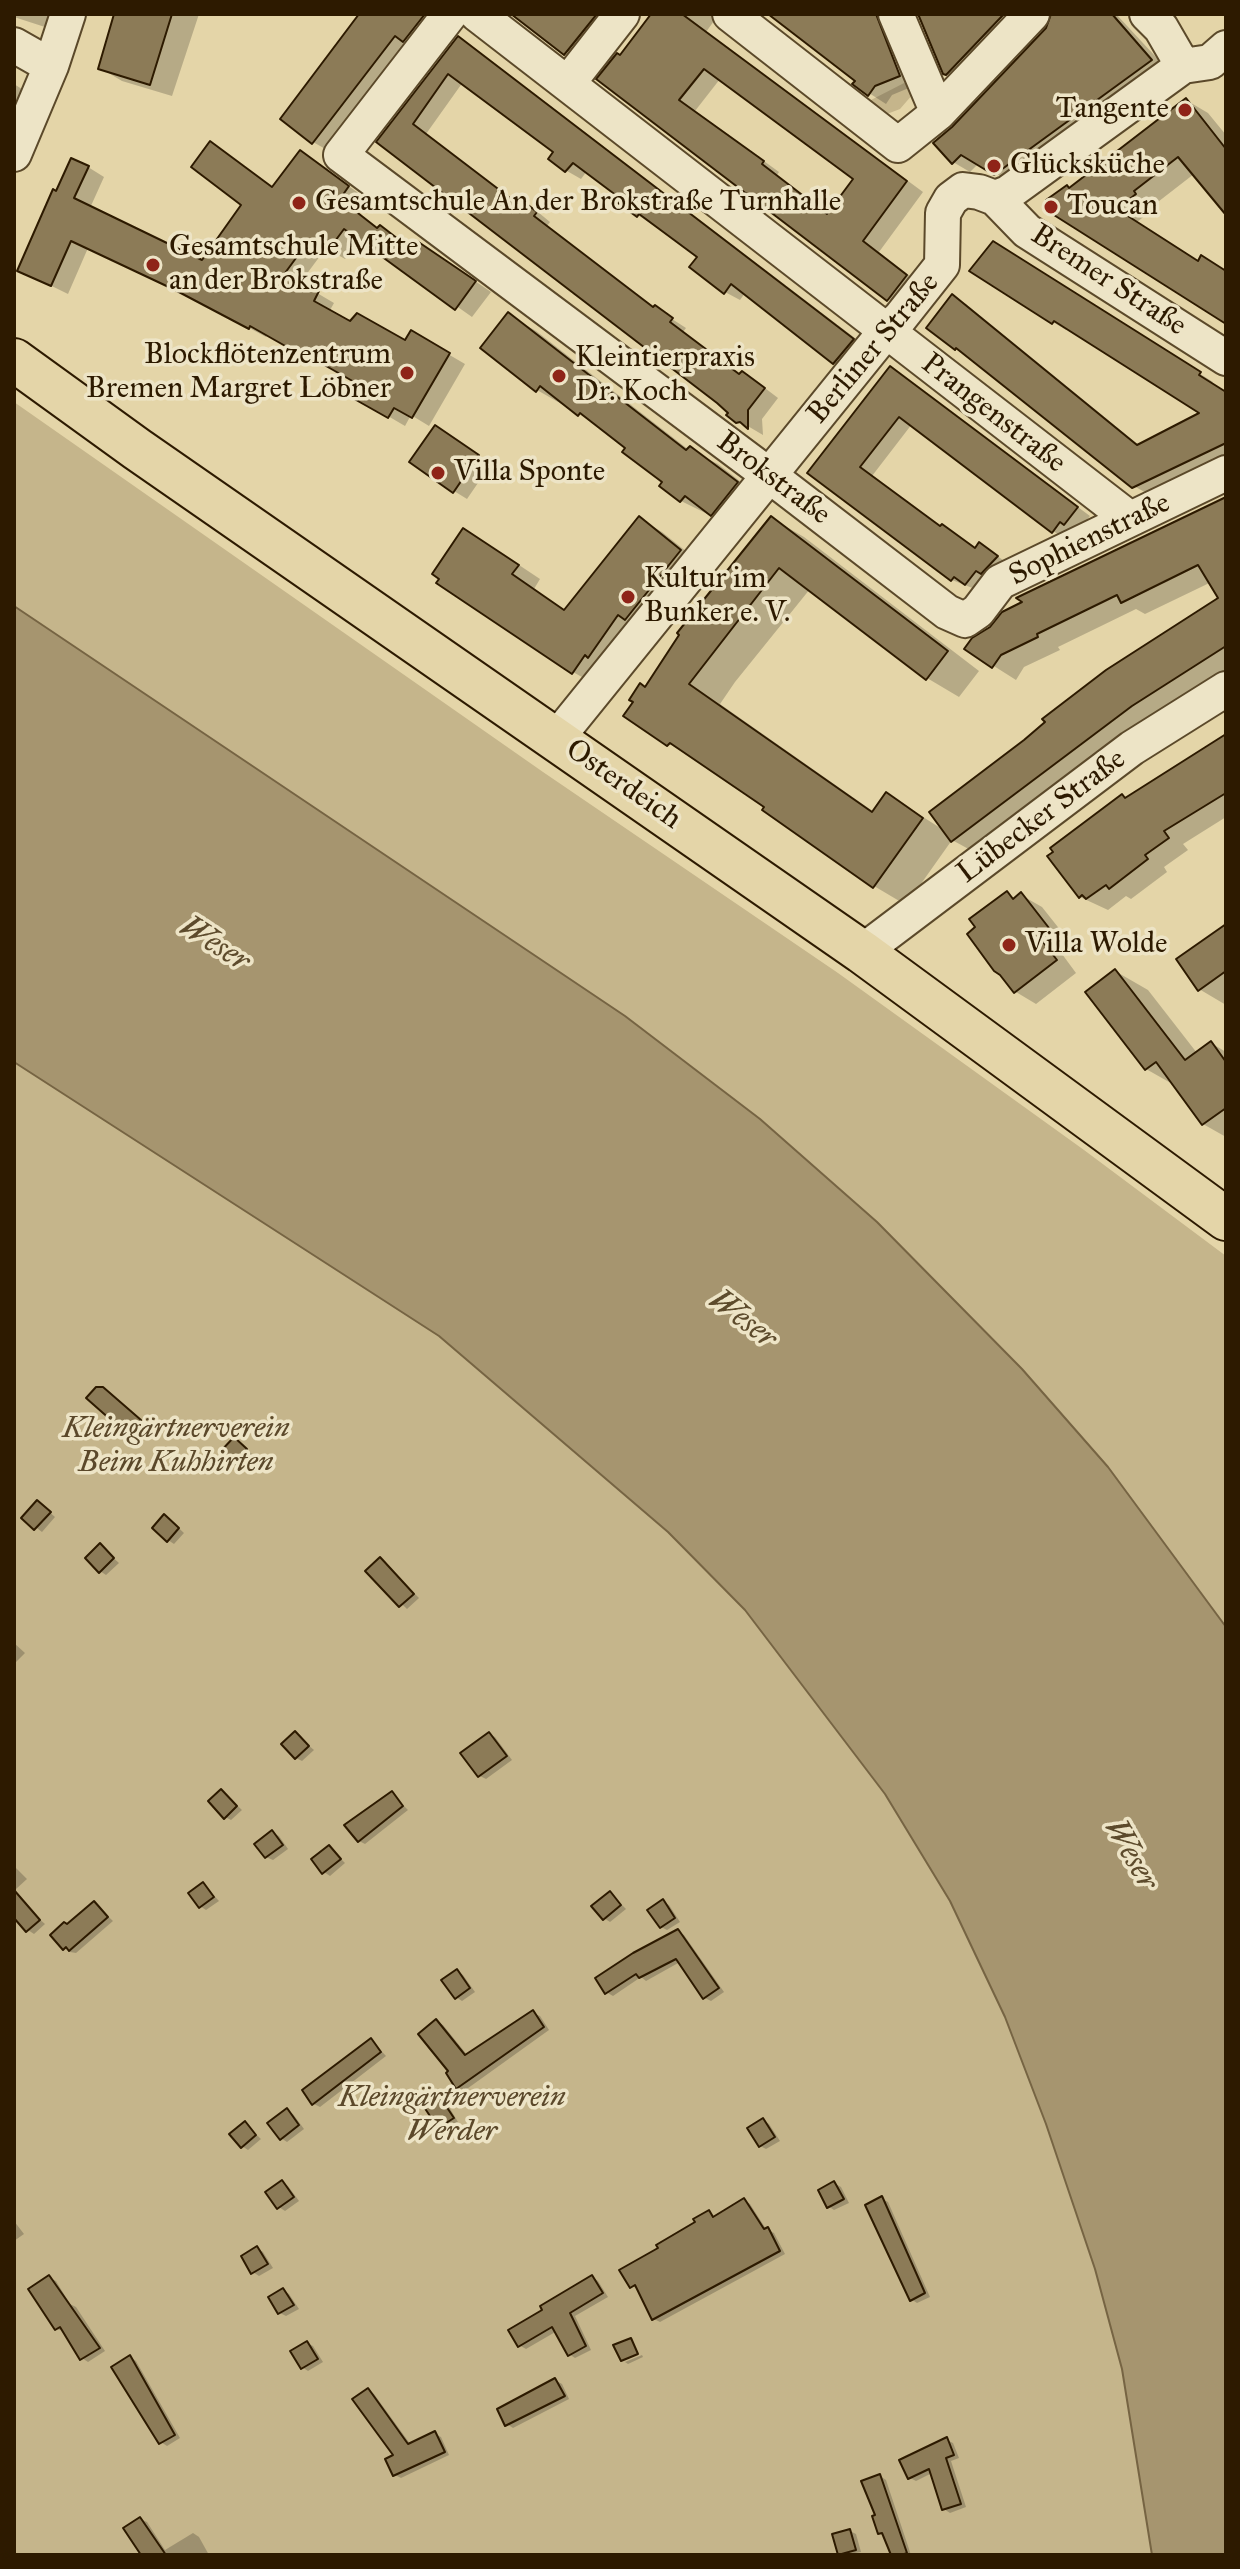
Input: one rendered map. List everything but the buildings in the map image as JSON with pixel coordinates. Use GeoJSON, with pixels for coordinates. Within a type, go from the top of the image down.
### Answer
{"type":"FeatureCollection","features":[{"type":"Feature","properties":{"kind":"main road","name":"Osterdeich"},"geometry":{"type":"LineString","coordinates":[[14,360],[137,449],[862,952],[1226,1219]]}},
{"type":"Feature","properties":{"kind":"street"},"geometry":{"type":"LineString","coordinates":[[14,154],[51,66],[68,14]]}},
{"type":"Feature","properties":{"kind":"street","name":"Brokstraße"},"geometry":{"type":"LineString","coordinates":[[450,14],[341,155],[947,612],[965,620]]}},
{"type":"Feature","properties":{"kind":"street","name":"Prangenstraße"},"geometry":{"type":"LineString","coordinates":[[477,14],[1130,519]]}},
{"type":"Feature","properties":{"kind":"street"},"geometry":{"type":"LineString","coordinates":[[568,83],[622,14]]}},
{"type":"Feature","properties":{"kind":"street"},"geometry":{"type":"LineString","coordinates":[[730,14],[898,145],[938,113],[1032,14]]}},
{"type":"Feature","properties":{"kind":"street"},"geometry":{"type":"LineString","coordinates":[[896,14],[938,113]]}},
{"type":"Feature","properties":{"kind":"street"},"geometry":{"type":"LineString","coordinates":[[1147,14],[1161,28],[1183,66]]}},
{"type":"Feature","properties":{"kind":"street"},"geometry":{"type":"LineString","coordinates":[[14,45],[51,66]]}},
{"type":"Feature","properties":{"kind":"street"},"geometry":{"type":"LineString","coordinates":[[995,198],[1008,193],[1183,66],[1210,62],[1224,54]]}},
{"type":"Feature","properties":{"kind":"street","name":"Berliner Straße"},"geometry":{"type":"LineString","coordinates":[[556,739],[942,265],[943,213],[951,199],[963,190],[995,198]]}},
{"type":"Feature","properties":{"kind":"street","name":"Bremer Straße"},"geometry":{"type":"LineString","coordinates":[[995,198],[1027,231],[1226,358]]}},
{"type":"Feature","properties":{"kind":"street","name":"Sophienstraße"},"geometry":{"type":"LineString","coordinates":[[965,620],[978,611],[1000,582],[1226,473]]}},
{"type":"Feature","properties":{"kind":"street","name":"Lübecker Straße"},"geometry":{"type":"LineString","coordinates":[[862,952],[1132,748],[1226,689]]}},
{"type":"Feature","properties":{"kind":"green space"},"geometry":{"type":"Polygon","coordinates":[[[906,82],[913,94],[900,109],[887,114],[869,101],[906,82]]]}},
{"type":"Feature","properties":{"kind":"green space"},"geometry":{"type":"Polygon","coordinates":[[[14,402],[543,772],[838,973],[1226,1256],[1226,1627],[1108,1467],[1022,1369],[877,1222],[760,1119],[625,1016],[14,606],[14,402]]]}},
{"type":"Feature","properties":{"kind":"green space","name":"Kleingärtnerverein Werder"},"geometry":{"type":"Polygon","coordinates":[[[14,1062],[439,1335],[668,1532],[745,1610],[885,1794],[950,1901],[1005,2017],[1046,2124],[1095,2269],[1122,2369],[1152,2555],[14,2555],[14,1062]]]}},
{"type":"Feature","properties":{"kind":"water","name":"Weser"},"geometry":{"type":"Polygon","coordinates":[[[14,606],[625,1016],[760,1119],[877,1222],[1022,1369],[1108,1467],[1226,1627],[1226,2555],[1152,2555],[1122,2369],[1095,2269],[1046,2124],[1005,2017],[950,1901],[885,1794],[745,1610],[668,1532],[439,1336],[14,1062],[14,606]]]}},
{"type":"Feature","properties":{"kind":"place","name":"Tangente"},"geometry":{"type":"Point","coordinates":[1185,110]}},
{"type":"Feature","properties":{"kind":"place","name":"Glücksküche"},"geometry":{"type":"Point","coordinates":[994,166]}},
{"type":"Feature","properties":{"kind":"place","name":"Gesamtschule An der Brokstraße Turnhalle"},"geometry":{"type":"Point","coordinates":[299,203]}},
{"type":"Feature","properties":{"kind":"place","name":"Toucan"},"geometry":{"type":"Point","coordinates":[1051,207]}},
{"type":"Feature","properties":{"kind":"place","name":"Gesamtschule Mitte an der Brokstraße"},"geometry":{"type":"Point","coordinates":[153,265]}},
{"type":"Feature","properties":{"kind":"place","name":"Blockflötenzentrum Bremen Margret Löbner"},"geometry":{"type":"Point","coordinates":[407,373]}},
{"type":"Feature","properties":{"kind":"place","name":"Kleintierpraxis Dr. Koch"},"geometry":{"type":"Point","coordinates":[559,376]}},
{"type":"Feature","properties":{"kind":"place","name":"Villa Sponte"},"geometry":{"type":"Point","coordinates":[438,473]}},
{"type":"Feature","properties":{"kind":"place","name":"Kultur im Bunker e. V."},"geometry":{"type":"Point","coordinates":[628,597]}},
{"type":"Feature","properties":{"kind":"place","name":"Villa Wolde"},"geometry":{"type":"Point","coordinates":[1009,945]}},
{"type":"Feature","properties":{"kind":"park label","name":"Kleingärtnerverein Beim Kuhhirten"},"geometry":{"type":"Point","coordinates":[176,1447]}}]}
